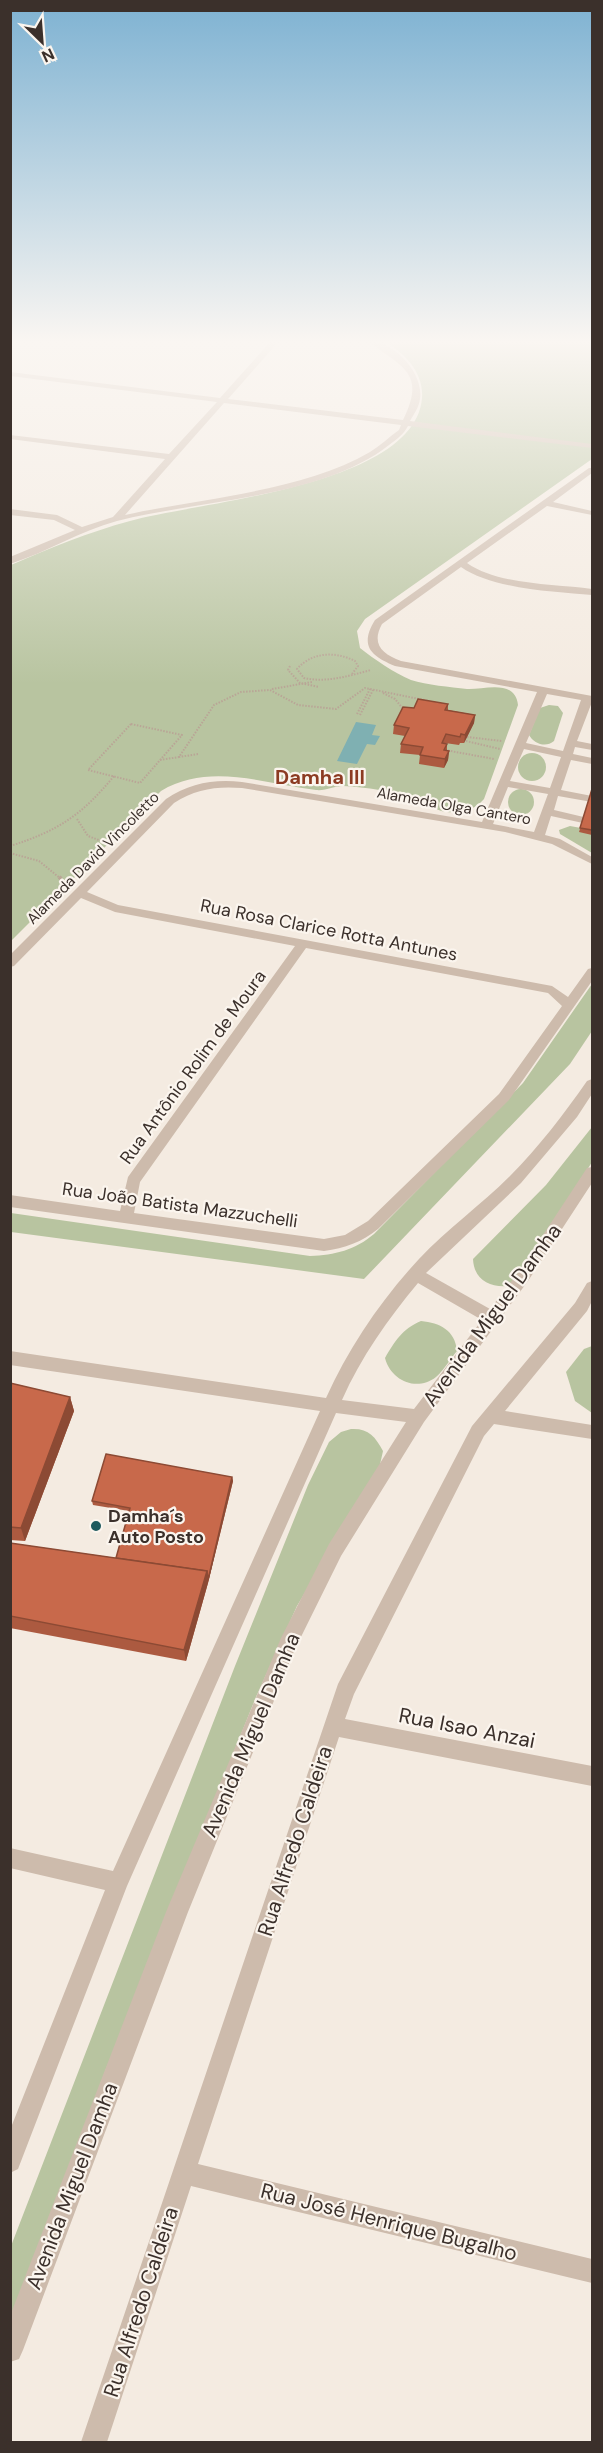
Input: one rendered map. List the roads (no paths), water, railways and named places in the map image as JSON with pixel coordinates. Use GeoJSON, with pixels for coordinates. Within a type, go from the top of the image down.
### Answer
{"type":"FeatureCollection","features":[{"type":"Feature","properties":{"kind":"street"},"geometry":{"type":"LineString","coordinates":[[152,455],[171,458]]}},
{"type":"Feature","properties":{"kind":"street"},"geometry":{"type":"LineString","coordinates":[[116,519],[173,455]]}},
{"type":"Feature","properties":{"kind":"street"},"geometry":{"type":"LineString","coordinates":[[10,561],[81,530],[116,519],[306,482],[341,470],[368,455]]}},
{"type":"Feature","properties":{"kind":"street"},"geometry":{"type":"LineString","coordinates":[[539,836],[580,718],[590,698],[399,664],[386,659],[374,649],[370,640],[371,632],[378,622],[592,470]]}},
{"type":"Feature","properties":{"kind":"street"},"geometry":{"type":"LineString","coordinates":[[546,503],[592,513]]}},
{"type":"Feature","properties":{"kind":"street"},"geometry":{"type":"LineString","coordinates":[[10,512],[72,522],[81,530]]}},
{"type":"Feature","properties":{"kind":"street"},"geometry":{"type":"LineString","coordinates":[[461,563],[466,569],[484,577],[592,592]]}},
{"type":"Feature","properties":{"kind":"street"},"geometry":{"type":"LineString","coordinates":[[486,826],[543,690]]}},
{"type":"Feature","properties":{"kind":"street"},"geometry":{"type":"LineString","coordinates":[[580,718],[592,720]]}},
{"type":"Feature","properties":{"kind":"street"},"geometry":{"type":"LineString","coordinates":[[519,747],[592,747]]}},
{"type":"Feature","properties":{"kind":"street"},"geometry":{"type":"LineString","coordinates":[[569,748],[592,761]]}},
{"type":"Feature","properties":{"kind":"street"},"geometry":{"type":"LineString","coordinates":[[504,783],[592,799]]}},
{"type":"Feature","properties":{"kind":"street","name":"Alameda Olga Cantero"},"geometry":{"type":"LineString","coordinates":[[204,784],[242,785],[539,836],[556,841],[592,861]]}},
{"type":"Feature","properties":{"kind":"street","name":"Alameda David Vincoletto"},"geometry":{"type":"LineString","coordinates":[[10,963],[170,801],[185,790],[204,784]]}},
{"type":"Feature","properties":{"kind":"street"},"geometry":{"type":"LineString","coordinates":[[547,812],[592,822]]}},
{"type":"Feature","properties":{"kind":"street","name":"Rua Rosa Clarice Rotta Antunes"},"geometry":{"type":"LineString","coordinates":[[79,893],[115,908],[552,990],[569,1005]]}},
{"type":"Feature","properties":{"kind":"street","name":"Rua Antônio Rolim de Moura"},"geometry":{"type":"LineString","coordinates":[[126,1217],[133,1182],[303,943]]}},
{"type":"Feature","properties":{"kind":"street"},"geometry":{"type":"LineString","coordinates":[[569,1005],[592,972]]}},
{"type":"Feature","properties":{"kind":"street","name":"Rua João Batista Mazzuchelli"},"geometry":{"type":"LineString","coordinates":[[10,1201],[324,1245],[343,1243],[360,1235],[373,1225],[504,1097],[569,1005]]}},
{"type":"Feature","properties":{"kind":"street"},"geometry":{"type":"LineString","coordinates":[[10,2161],[118,1883],[349,1365],[387,1309],[415,1274],[516,1179],[572,1113],[592,1084]]}},
{"type":"Feature","properties":{"kind":"street","name":"Avenida Miguel Damha"},"geometry":{"type":"LineString","coordinates":[[10,2350],[177,1912],[288,1644],[335,1550],[418,1417],[523,1277],[592,1172]]}},
{"type":"Feature","properties":{"kind":"street"},"geometry":{"type":"LineString","coordinates":[[415,1274],[491,1318]]}},
{"type":"Feature","properties":{"kind":"street","name":"Rua Alfredo Caldeira"},"geometry":{"type":"LineString","coordinates":[[94,2442],[345,1691],[478,1431],[587,1308],[592,1287]]}},
{"type":"Feature","properties":{"kind":"street"},"geometry":{"type":"LineString","coordinates":[[10,1358],[331,1407],[369,1408],[418,1417]]}},
{"type":"Feature","properties":{"kind":"street"},"geometry":{"type":"LineString","coordinates":[[491,1416],[592,1432]]}},
{"type":"Feature","properties":{"kind":"street","name":"Rua Isao Anzai"},"geometry":{"type":"LineString","coordinates":[[333,1726],[592,1776]]}},
{"type":"Feature","properties":{"kind":"street"},"geometry":{"type":"LineString","coordinates":[[10,1858],[118,1883]]}},
{"type":"Feature","properties":{"kind":"street","name":"Rua José Henrique Bugalho"},"geometry":{"type":"LineString","coordinates":[[184,2173],[592,2271]]}},
{"type":"Feature","properties":{"kind":"water"},"geometry":{"type":"Polygon","coordinates":[[[356,722],[376,725],[372,735],[380,736],[375,745],[367,744],[357,764],[337,761],[356,722]]]}},
{"type":"Feature","properties":{"kind":"place","name":"Damha´s Auto Posto"},"geometry":{"type":"Point","coordinates":[96,1526]}},
{"type":"Feature","properties":{"kind":"district","name":"Damha III"},"geometry":{"type":"Point","coordinates":[320,777]}}]}
